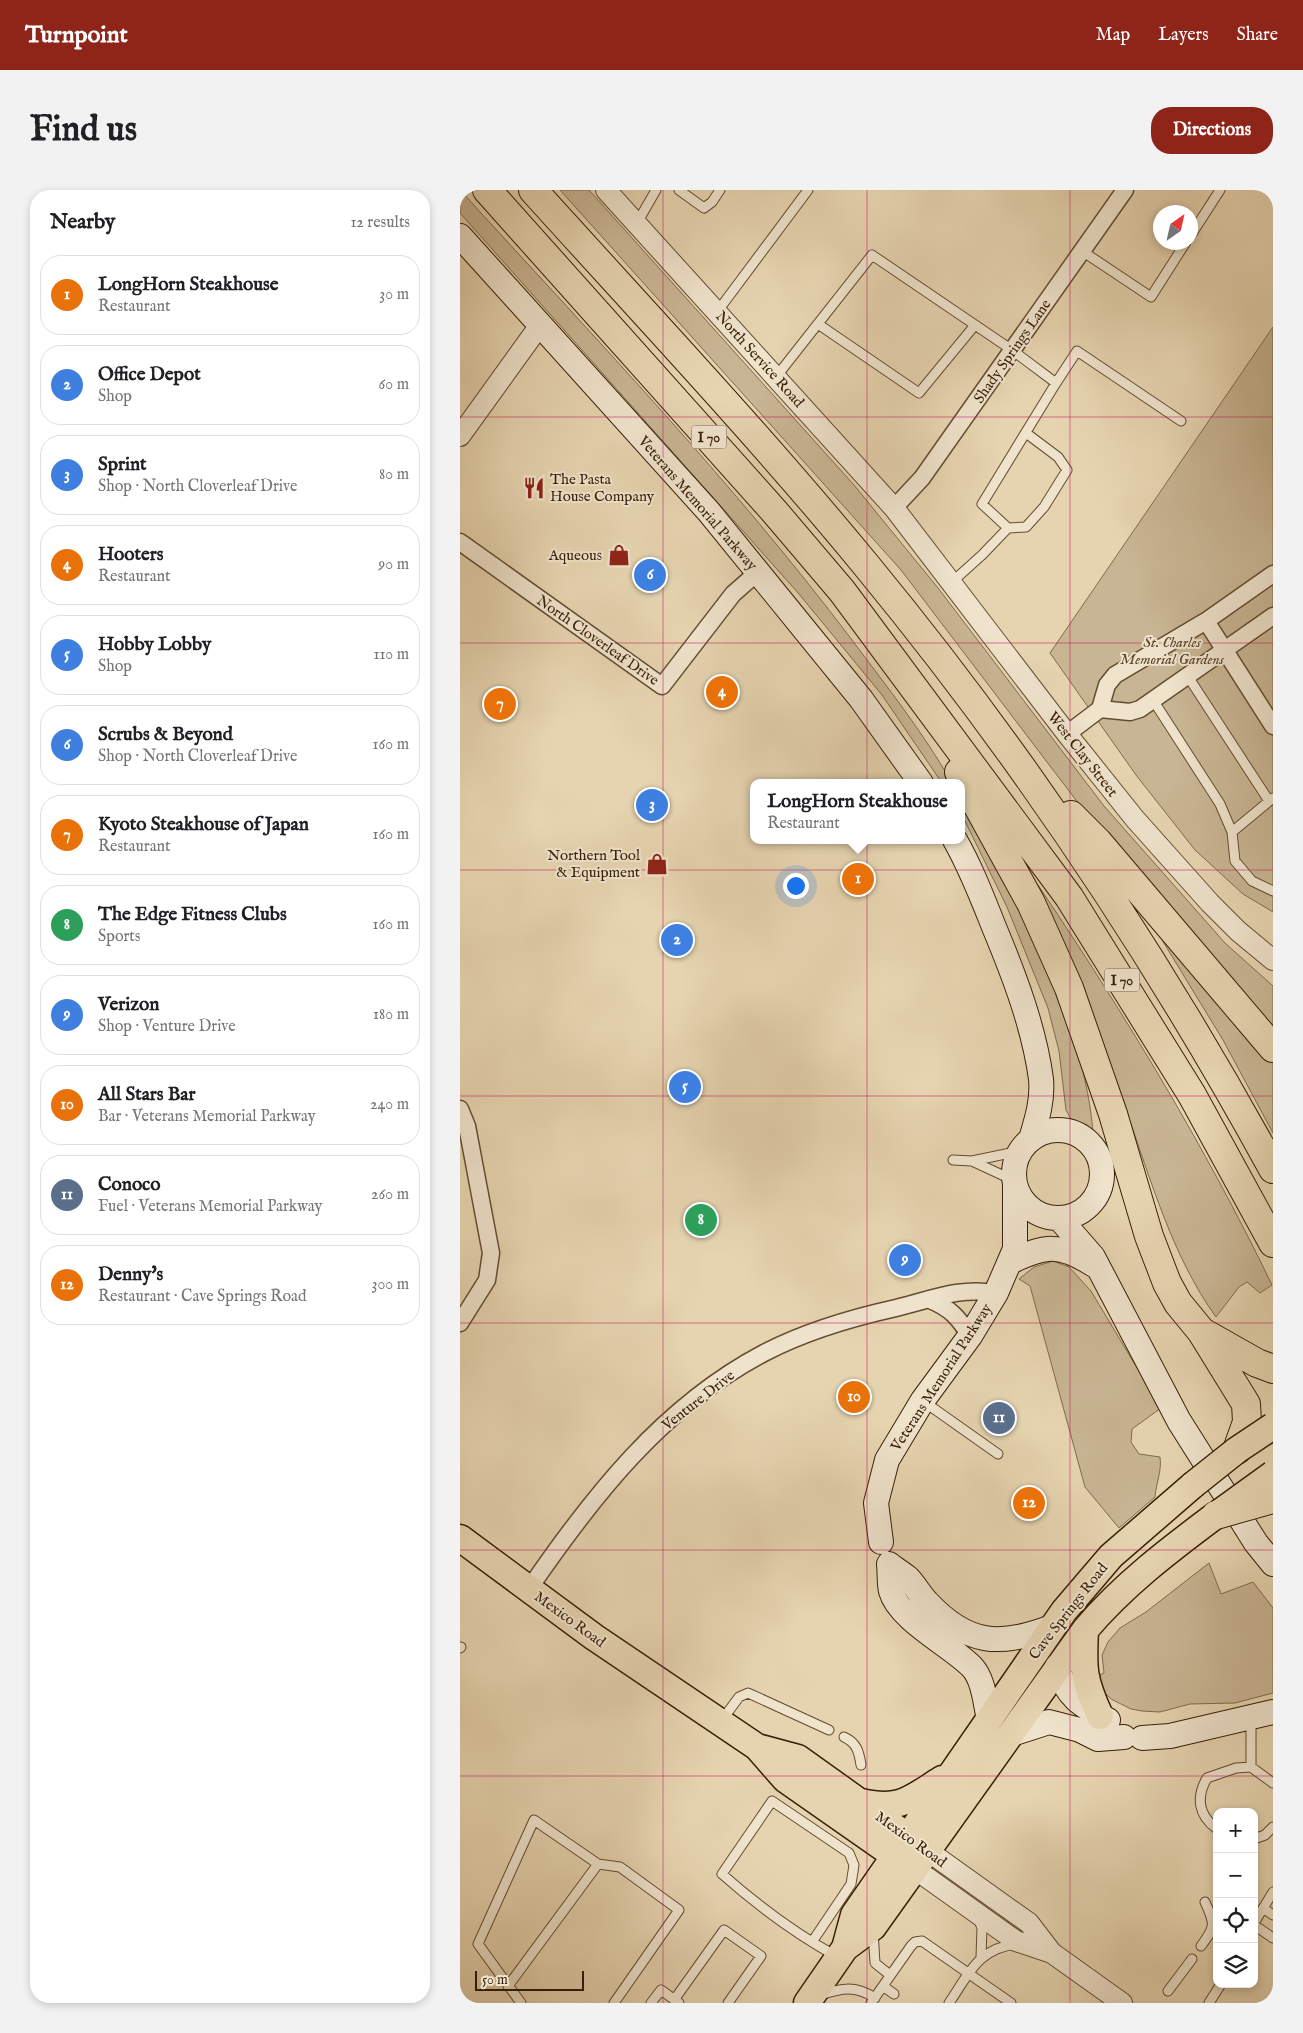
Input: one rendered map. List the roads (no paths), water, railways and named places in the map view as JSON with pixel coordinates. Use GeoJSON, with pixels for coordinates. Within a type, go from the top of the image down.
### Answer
{"type":"FeatureCollection","features":[{"type":"Feature","properties":{"kind":"highway","name":"I 70"},"geometry":{"type":"LineString","coordinates":[[487,190],[774,511],[842,591],[1069,897],[1192,1095],[1273,1243]]}},
{"type":"Feature","properties":{"kind":"highway","name":"I 70"},"geometry":{"type":"LineString","coordinates":[[533,190],[820,510],[919,631],[1012,753],[1093,870],[1167,984],[1223,1078],[1273,1169]]}},
{"type":"Feature","properties":{"kind":"highway"},"geometry":{"type":"LineString","coordinates":[[947,732],[963,779]]}},
{"type":"Feature","properties":{"kind":"highway"},"geometry":{"type":"LineString","coordinates":[[1012,753],[1098,842],[1273,1048]]}},
{"type":"Feature","properties":{"kind":"highway"},"geometry":{"type":"LineString","coordinates":[[965,783],[1031,903],[1069,988],[1113,1114],[1149,1236],[1167,1283],[1178,1303],[1201,1332],[1246,1404],[1248,1422],[1237,1450]]}},
{"type":"Feature","properties":{"kind":"highway"},"geometry":{"type":"LineString","coordinates":[[1201,1332],[1257,1363],[1273,1369]]}},
{"type":"Feature","properties":{"kind":"highway"},"geometry":{"type":"LineString","coordinates":[[1216,1514],[1273,1499]]}},
{"type":"Feature","properties":{"kind":"main road","name":"Veterans Memorial Parkway"},"geometry":{"type":"LineString","coordinates":[[460,236],[709,512],[866,706],[918,779]]}},
{"type":"Feature","properties":{"kind":"main road"},"geometry":{"type":"LineString","coordinates":[[957,844],[982,895],[1018,989],[1041,1080],[1061,1116],[1094,1149],[1102,1169],[1101,1184],[1092,1201],[1086,1208],[1073,1215],[1055,1217],[1032,1209],[1022,1199],[1015,1184],[1014,1172],[1040,1108],[1041,1080]]}},
{"type":"Feature","properties":{"kind":"main road"},"geometry":{"type":"LineString","coordinates":[[1026,1145],[1048,1130],[1063,1130],[1077,1134]]}},
{"type":"Feature","properties":{"kind":"main road","name":"Veterans Memorial Parkway"},"geometry":{"type":"LineString","coordinates":[[881,1542],[876,1503],[886,1460],[923,1400],[970,1336],[996,1293],[1012,1256],[1015,1184]]}},
{"type":"Feature","properties":{"kind":"main road"},"geometry":{"type":"LineString","coordinates":[[1092,1201],[1089,1231],[1096,1263]]}},
{"type":"Feature","properties":{"kind":"main road","name":"Veterans Memorial Parkway"},"geometry":{"type":"LineString","coordinates":[[1012,1256],[1055,1217]]}},
{"type":"Feature","properties":{"kind":"main road"},"geometry":{"type":"LineString","coordinates":[[1055,1217],[1096,1263],[1189,1438],[1256,1543],[1273,1564]]}},
{"type":"Feature","properties":{"kind":"main road"},"geometry":{"type":"LineString","coordinates":[[1012,1256],[1034,1250],[1057,1248],[1096,1263]]}},
{"type":"Feature","properties":{"kind":"main road","name":"Cave Springs Road"},"geometry":{"type":"LineString","coordinates":[[911,1853],[951,1773],[1052,1627],[1111,1556],[1193,1485],[1237,1450],[1273,1426]]}},
{"type":"Feature","properties":{"kind":"main road","name":"Cave Springs Road"},"geometry":{"type":"LineString","coordinates":[[911,1853],[1012,1734],[1057,1667],[1101,1611],[1136,1577],[1216,1514],[1273,1474]]}},
{"type":"Feature","properties":{"kind":"main road","name":"Mexico Road"},"geometry":{"type":"LineString","coordinates":[[460,1538],[594,1637],[757,1747],[785,1779],[911,1853]]}},
{"type":"Feature","properties":{"kind":"main road","name":"Veterans Memorial Parkway"},"geometry":{"type":"LineString","coordinates":[[889,1564],[891,1592],[904,1611],[922,1628],[974,1668],[981,1684],[989,1719]]}},
{"type":"Feature","properties":{"kind":"main road"},"geometry":{"type":"LineString","coordinates":[[889,1564],[909,1579],[934,1610],[962,1630],[987,1640],[1024,1638],[1052,1627]]}},
{"type":"Feature","properties":{"kind":"main road"},"geometry":{"type":"LineString","coordinates":[[1085,1630],[1084,1672],[1087,1687],[1100,1716]]}},
{"type":"Feature","properties":{"kind":"main road"},"geometry":{"type":"LineString","coordinates":[[1057,1667],[1070,1695],[1133,1737]]}},
{"type":"Feature","properties":{"kind":"main road"},"geometry":{"type":"LineString","coordinates":[[1012,1734],[1049,1722],[1080,1730],[1098,1739],[1170,1736],[1262,1715]]}},
{"type":"Feature","properties":{"kind":"main road","name":"Mexico Road"},"geometry":{"type":"LineString","coordinates":[[757,1747],[798,1758],[861,1802],[911,1853]]}},
{"type":"Feature","properties":{"kind":"main road"},"geometry":{"type":"LineString","coordinates":[[861,1802],[882,1807],[901,1803],[951,1773]]}},
{"type":"Feature","properties":{"kind":"main road"},"geometry":{"type":"LineString","coordinates":[[809,2000],[842,1953],[874,1928],[911,1853]]}},
{"type":"Feature","properties":{"kind":"main road"},"geometry":{"type":"LineString","coordinates":[[842,1953],[854,1915],[911,1853]]}},
{"type":"Feature","properties":{"kind":"street","name":"North Service Road"},"geometry":{"type":"LineString","coordinates":[[606,190],[912,530]]}},
{"type":"Feature","properties":{"kind":"street","name":"Shady Springs Lane"},"geometry":{"type":"LineString","coordinates":[[894,508],[922,478],[1125,190]]}},
{"type":"Feature","properties":{"kind":"street"},"geometry":{"type":"LineString","coordinates":[[460,436],[540,325]]}},
{"type":"Feature","properties":{"kind":"street","name":"West Clay Street"},"geometry":{"type":"LineString","coordinates":[[912,530],[1066,734],[1135,819],[1210,903],[1238,931],[1273,960]]}},
{"type":"Feature","properties":{"kind":"street","name":"North Cloverleaf Drive"},"geometry":{"type":"LineString","coordinates":[[460,542],[662,686],[733,594],[758,572]]}},
{"type":"Feature","properties":{"kind":"street"},"geometry":{"type":"LineString","coordinates":[[1066,734],[1100,709],[1108,685],[1115,675],[1206,620],[1273,574]]}},
{"type":"Feature","properties":{"kind":"street"},"geometry":{"type":"LineString","coordinates":[[1100,709],[1130,712],[1152,700],[1273,616]]}},
{"type":"Feature","properties":{"kind":"street"},"geometry":{"type":"LineString","coordinates":[[1206,620],[1273,726]]}},
{"type":"Feature","properties":{"kind":"street"},"geometry":{"type":"LineString","coordinates":[[460,1109],[467,1126],[491,1253],[488,1280],[460,1323]]}},
{"type":"Feature","properties":{"kind":"street","name":"Venture Drive"},"geometry":{"type":"LineString","coordinates":[[528,1589],[579,1517],[611,1478],[686,1406],[726,1376],[766,1352],[810,1332],[854,1318],[930,1300],[952,1292],[974,1290],[996,1293]]}},
{"type":"Feature","properties":{"kind":"street"},"geometry":{"type":"LineString","coordinates":[[930,1300],[945,1306],[955,1314],[970,1336]]}},
{"type":"Feature","properties":{"kind":"street","name":"Veterans Memorial Parkway"},"geometry":{"type":"LineString","coordinates":[[881,1542],[889,1564]]}},
{"type":"Feature","properties":{"kind":"street","name":"Mexico Road"},"geometry":{"type":"LineString","coordinates":[[911,1853],[976,1913],[1020,1944],[1052,1953]]}},
{"type":"Feature","properties":{"kind":"street","name":"Mexico Road"},"geometry":{"type":"LineString","coordinates":[[911,1853],[1029,1923],[1052,1953],[1114,2001]]}},
{"type":"Feature","properties":{"kind":"lane"},"geometry":{"type":"LineString","coordinates":[[636,224],[656,190]]}},
{"type":"Feature","properties":{"kind":"lane"},"geometry":{"type":"LineString","coordinates":[[679,190],[704,208],[712,202],[720,190]]}},
{"type":"Feature","properties":{"kind":"lane"},"geometry":{"type":"LineString","coordinates":[[716,312],[808,190]]}},
{"type":"Feature","properties":{"kind":"lane"},"geometry":{"type":"LineString","coordinates":[[1198,223],[1220,190]]}},
{"type":"Feature","properties":{"kind":"lane"},"geometry":{"type":"LineString","coordinates":[[1082,251],[1151,297],[1181,250]]}},
{"type":"Feature","properties":{"kind":"lane"},"geometry":{"type":"LineString","coordinates":[[776,377],[872,255],[1012,350],[1056,384]]}},
{"type":"Feature","properties":{"kind":"lane"},"geometry":{"type":"LineString","coordinates":[[818,324],[919,393],[976,325]]}},
{"type":"Feature","properties":{"kind":"lane"},"geometry":{"type":"LineString","coordinates":[[1008,528],[982,504],[1077,351],[1181,421]]}},
{"type":"Feature","properties":{"kind":"lane"},"geometry":{"type":"LineString","coordinates":[[952,582],[1008,528],[1026,526],[1044,507],[1067,470],[1058,457],[1026,432]]}},
{"type":"Feature","properties":{"kind":"lane"},"geometry":{"type":"LineString","coordinates":[[1188,675],[1271,799],[1232,832]]}},
{"type":"Feature","properties":{"kind":"lane"},"geometry":{"type":"LineString","coordinates":[[1152,700],[1220,804],[1232,832],[1235,861],[1252,881],[1273,891]]}},
{"type":"Feature","properties":{"kind":"lane"},"geometry":{"type":"LineString","coordinates":[[953,1160],[972,1161],[1026,1145]]}},
{"type":"Feature","properties":{"kind":"lane"},"geometry":{"type":"LineString","coordinates":[[972,1161],[1015,1184]]}},
{"type":"Feature","properties":{"kind":"lane"},"geometry":{"type":"LineString","coordinates":[[923,1400],[998,1454]]}},
{"type":"Feature","properties":{"kind":"lane"},"geometry":{"type":"LineString","coordinates":[[721,1722],[740,1697],[748,1693],[829,1730]]}},
{"type":"Feature","properties":{"kind":"lane"},"geometry":{"type":"LineString","coordinates":[[1251,1767],[1262,1715]]}},
{"type":"Feature","properties":{"kind":"lane"},"geometry":{"type":"LineString","coordinates":[[844,1737],[854,1743],[859,1751],[861,1765]]}},
{"type":"Feature","properties":{"kind":"lane"},"geometry":{"type":"LineString","coordinates":[[1213,1825],[1204,1815],[1198,1804],[1201,1787],[1207,1778],[1236,1768],[1251,1767],[1273,1783]]}},
{"type":"Feature","properties":{"kind":"lane"},"geometry":{"type":"LineString","coordinates":[[812,1942],[851,1884],[854,1865],[849,1853],[772,1801],[722,1874],[740,1890],[812,1942],[842,1953]]}},
{"type":"Feature","properties":{"kind":"lane"},"geometry":{"type":"LineString","coordinates":[[521,2003],[478,1944],[534,1820],[598,1864],[620,1867],[679,1910],[614,2003]]}},
{"type":"Feature","properties":{"kind":"lane"},"geometry":{"type":"LineString","coordinates":[[1258,1838],[1265,1835],[1273,1827]]}},
{"type":"Feature","properties":{"kind":"lane"},"geometry":{"type":"LineString","coordinates":[[508,1986],[598,1864]]}},
{"type":"Feature","properties":{"kind":"lane"},"geometry":{"type":"LineString","coordinates":[[1258,1918],[1273,1892]]}},
{"type":"Feature","properties":{"kind":"lane"},"geometry":{"type":"LineString","coordinates":[[1202,1946],[1211,1932],[1214,1921],[1205,1902]]}},
{"type":"Feature","properties":{"kind":"lane"},"geometry":{"type":"LineString","coordinates":[[1264,1908],[1273,1915]]}},
{"type":"Feature","properties":{"kind":"lane"},"geometry":{"type":"LineString","coordinates":[[976,1913],[982,1928],[981,1957]]}},
{"type":"Feature","properties":{"kind":"lane"},"geometry":{"type":"LineString","coordinates":[[1258,1927],[1273,1938]]}},
{"type":"Feature","properties":{"kind":"lane"},"geometry":{"type":"LineString","coordinates":[[874,1928],[873,1956],[875,1963],[890,1975]]}},
{"type":"Feature","properties":{"kind":"lane"},"geometry":{"type":"LineString","coordinates":[[651,2003],[661,1990],[677,2001],[724,1930],[761,1956],[728,2003]]}},
{"type":"Feature","properties":{"kind":"lane"},"geometry":{"type":"LineString","coordinates":[[809,2000],[843,1988],[857,1988],[873,2000],[911,1946],[915,1942],[922,1941],[1011,2003]]}},
{"type":"Feature","properties":{"kind":"lane"},"geometry":{"type":"LineString","coordinates":[[949,2003],[981,1957],[999,1947],[1020,1944]]}},
{"type":"Feature","properties":{"kind":"lane"},"geometry":{"type":"LineString","coordinates":[[1168,1991],[1192,1959]]}},
{"type":"Feature","properties":{"kind":"lane"},"geometry":{"type":"LineString","coordinates":[[883,1986],[894,1994]]}},
{"type":"Feature","properties":{"kind":"lane"},"geometry":{"type":"LineString","coordinates":[[1209,2003],[1218,1988]]}},
{"type":"Feature","properties":{"kind":"place","name":"The Pasta House Company"},"geometry":{"type":"Point","coordinates":[534,488]}},
{"type":"Feature","properties":{"kind":"place","name":"Aqueous"},"geometry":{"type":"Point","coordinates":[619,555]}},
{"type":"Feature","properties":{"kind":"place","name":"Scrubs & Beyond"},"geometry":{"type":"Point","coordinates":[650,575]}},
{"type":"Feature","properties":{"kind":"place","name":"Hooters"},"geometry":{"type":"Point","coordinates":[722,692]}},
{"type":"Feature","properties":{"kind":"place","name":"Kyoto Steakhouse of Japan"},"geometry":{"type":"Point","coordinates":[500,704]}},
{"type":"Feature","properties":{"kind":"place","name":"Sprint"},"geometry":{"type":"Point","coordinates":[652,805]}},
{"type":"Feature","properties":{"kind":"place","name":"Northern Tool & Equipment"},"geometry":{"type":"Point","coordinates":[657,864]}},
{"type":"Feature","properties":{"kind":"place","name":"LongHorn Steakhouse"},"geometry":{"type":"Point","coordinates":[858,879]}},
{"type":"Feature","properties":{"kind":"place","name":"Office Depot"},"geometry":{"type":"Point","coordinates":[677,940]}},
{"type":"Feature","properties":{"kind":"place","name":"Hobby Lobby"},"geometry":{"type":"Point","coordinates":[685,1087]}},
{"type":"Feature","properties":{"kind":"place","name":"The Edge Fitness Clubs"},"geometry":{"type":"Point","coordinates":[701,1220]}},
{"type":"Feature","properties":{"kind":"place","name":"Verizon"},"geometry":{"type":"Point","coordinates":[905,1260]}},
{"type":"Feature","properties":{"kind":"place","name":"All Stars Bar"},"geometry":{"type":"Point","coordinates":[854,1397]}},
{"type":"Feature","properties":{"kind":"place","name":"Conoco"},"geometry":{"type":"Point","coordinates":[999,1418]}},
{"type":"Feature","properties":{"kind":"place","name":"Denny's"},"geometry":{"type":"Point","coordinates":[1029,1503]}},
{"type":"Feature","properties":{"kind":"park label","name":"St. Charles Memorial Gardens"},"geometry":{"type":"Point","coordinates":[1172,650]}}]}
